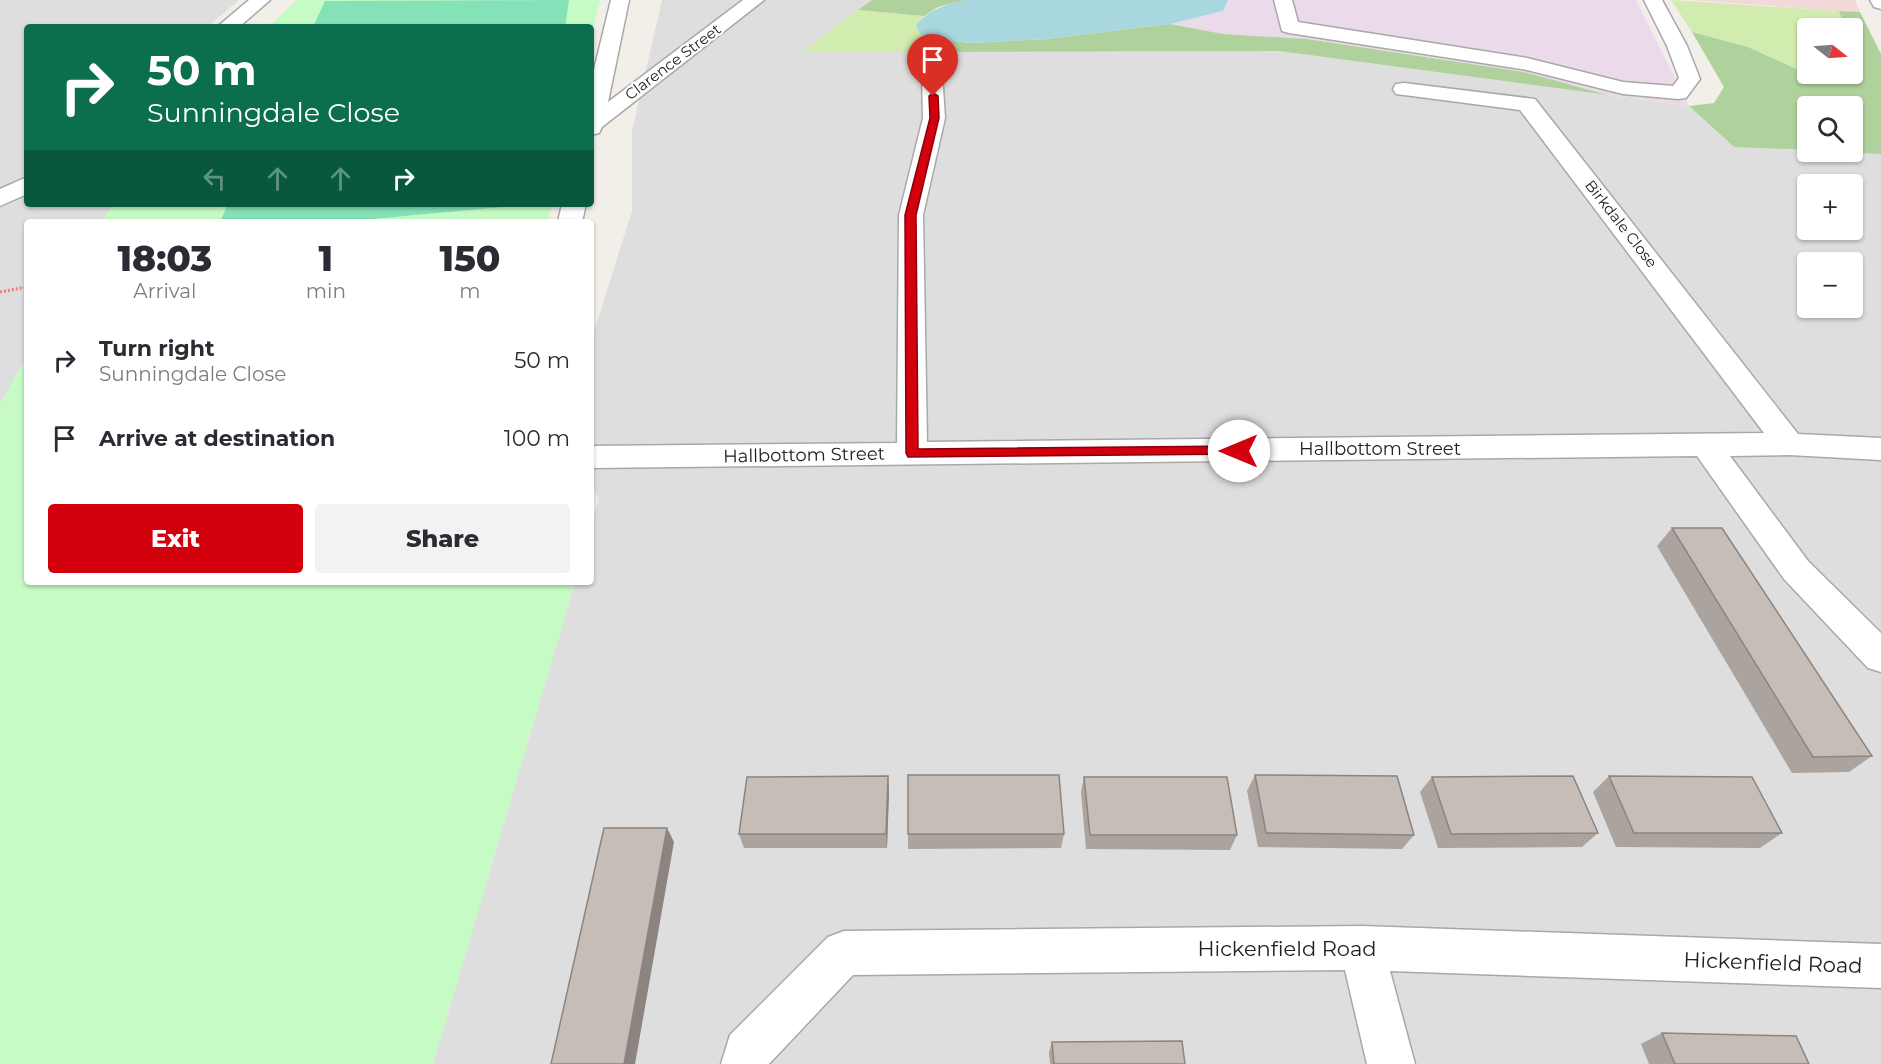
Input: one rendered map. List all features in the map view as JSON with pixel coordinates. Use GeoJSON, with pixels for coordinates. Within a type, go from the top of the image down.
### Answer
{"type":"FeatureCollection","features":[{"type":"Feature","properties":{"kind":"street"},"geometry":{"type":"LineString","coordinates":[[231,24],[261,0]]}},
{"type":"Feature","properties":{"kind":"street"},"geometry":{"type":"LineString","coordinates":[[594,113],[620,0]]}},
{"type":"Feature","properties":{"kind":"street","name":"Clarence Street"},"geometry":{"type":"LineString","coordinates":[[594,124],[755,0]]}},
{"type":"Feature","properties":{"kind":"street"},"geometry":{"type":"LineString","coordinates":[[1283,0],[1289,27],[1527,64],[1623,88],[1678,93],[1690,79],[1677,46],[1653,0]]}},
{"type":"Feature","properties":{"kind":"street"},"geometry":{"type":"LineString","coordinates":[[912,453],[910,215],[934,118],[932,73]]}},
{"type":"Feature","properties":{"kind":"street","name":"Birkdale Close"},"geometry":{"type":"LineString","coordinates":[[1404,89],[1527,104],[1789,444]]}},
{"type":"Feature","properties":{"kind":"street"},"geometry":{"type":"LineString","coordinates":[[0,199],[24,186]]}},
{"type":"Feature","properties":{"kind":"street","name":"Hallbottom Street"},"geometry":{"type":"LineString","coordinates":[[594,457],[1707,447],[1789,444],[1881,449]]}},
{"type":"Feature","properties":{"kind":"street"},"geometry":{"type":"LineString","coordinates":[[1707,447],[1796,570],[1881,657]]}},
{"type":"Feature","properties":{"kind":"street"},"geometry":{"type":"LineString","coordinates":[[1362,948],[1391,1064]]}},
{"type":"Feature","properties":{"kind":"street","name":"Hickenfield Road"},"geometry":{"type":"LineString","coordinates":[[745,1064],[747,1052],[844,952],[1362,948],[1881,966]]}},
{"type":"Feature","properties":{"kind":"path"},"geometry":{"type":"LineString","coordinates":[[0,292],[24,287]]}},
{"type":"Feature","properties":{"kind":"shaded area"},"geometry":{"type":"Polygon","coordinates":[[[0,0],[239,0],[211,24],[24,24],[24,207],[111,207],[104,219],[24,219],[24,361],[0,404],[0,0]]]}},
{"type":"Feature","properties":{"kind":"shaded area"},"geometry":{"type":"Polygon","coordinates":[[[662,0],[872,0],[804,52],[1279,51],[1689,106],[1734,147],[1797,150],[1797,162],[1863,162],[1863,153],[1881,154],[1881,1064],[433,1064],[574,585],[594,585],[594,516],[599,498],[594,490],[594,331],[632,211],[632,131],[662,0]]]}},
{"type":"Feature","properties":{"kind":"shaded area"},"geometry":{"type":"Polygon","coordinates":[[[1228,0],[1636,0],[1689,106],[1608,95],[1524,72],[1307,39],[1223,34],[1170,24],[1223,11],[1228,0]]]}},
{"type":"Feature","properties":{"kind":"shaded area"},"geometry":{"type":"Polygon","coordinates":[[[1692,0],[1855,0],[1860,12],[1839,11],[1692,0]]]}},
{"type":"Feature","properties":{"kind":"green space"},"geometry":{"type":"Polygon","coordinates":[[[297,0],[600,0],[594,26],[594,24],[271,24],[297,0]]]}},
{"type":"Feature","properties":{"kind":"green space"},"geometry":{"type":"Polygon","coordinates":[[[569,0],[565,24],[314,24],[325,1],[569,0]]]}},
{"type":"Feature","properties":{"kind":"green space"},"geometry":{"type":"Polygon","coordinates":[[[872,0],[966,0],[938,7],[924,16],[858,10],[872,0]]]}},
{"type":"Feature","properties":{"kind":"green space"},"geometry":{"type":"Polygon","coordinates":[[[1671,0],[1839,11],[1841,18],[1797,18],[1797,69],[1748,47],[1692,32],[1671,0]]]}},
{"type":"Feature","properties":{"kind":"green space"},"geometry":{"type":"Polygon","coordinates":[[[858,10],[924,16],[916,25],[920,34],[943,40],[910,52],[802,52],[858,10]]]}},
{"type":"Feature","properties":{"kind":"green space"},"geometry":{"type":"Polygon","coordinates":[[[1839,11],[1860,12],[1863,18],[1841,18],[1839,11]]]}},
{"type":"Feature","properties":{"kind":"green space"},"geometry":{"type":"Polygon","coordinates":[[[1863,18],[1881,54],[1881,154],[1863,153],[1863,96],[1797,96],[1797,150],[1734,147],[1689,106],[1714,103],[1724,87],[1692,32],[1748,47],[1797,69],[1797,84],[1863,84],[1863,18]]]}},
{"type":"Feature","properties":{"kind":"green space"},"geometry":{"type":"Polygon","coordinates":[[[1170,24],[1223,34],[1307,39],[1524,72],[1608,95],[1279,51],[910,52],[943,40],[971,43],[1046,39],[1170,24]]]}},
{"type":"Feature","properties":{"kind":"green space"},"geometry":{"type":"Polygon","coordinates":[[[111,207],[551,207],[549,219],[104,219],[111,207]]]}},
{"type":"Feature","properties":{"kind":"green space"},"geometry":{"type":"Polygon","coordinates":[[[227,207],[501,207],[372,219],[221,219],[227,207]]]}},
{"type":"Feature","properties":{"kind":"green space"},"geometry":{"type":"Polygon","coordinates":[[[24,361],[24,585],[574,585],[433,1064],[0,1064],[0,404],[24,361]]]}},
{"type":"Feature","properties":{"kind":"water"},"geometry":{"type":"Polygon","coordinates":[[[966,0],[1228,0],[1223,11],[1170,24],[1046,39],[971,43],[943,40],[920,34],[916,25],[932,11],[966,0]]]}},
{"type":"Feature","properties":{"kind":"building"},"geometry":{"type":"Polygon","coordinates":[[[1672,528],[1722,528],[1872,756],[1813,757],[1672,528]]]}},
{"type":"Feature","properties":{"kind":"building"},"geometry":{"type":"Polygon","coordinates":[[[908,775],[1059,775],[1064,834],[908,834],[908,775]]]}},
{"type":"Feature","properties":{"kind":"building"},"geometry":{"type":"Polygon","coordinates":[[[1255,775],[1397,776],[1414,835],[1266,833],[1255,775]]]}},
{"type":"Feature","properties":{"kind":"building"},"geometry":{"type":"Polygon","coordinates":[[[888,776],[886,834],[739,834],[747,777],[888,776]]]}},
{"type":"Feature","properties":{"kind":"building"},"geometry":{"type":"Polygon","coordinates":[[[1573,776],[1598,833],[1451,834],[1432,777],[1573,776]]]}},
{"type":"Feature","properties":{"kind":"building"},"geometry":{"type":"Polygon","coordinates":[[[1609,776],[1752,777],[1782,833],[1634,833],[1609,776]]]}},
{"type":"Feature","properties":{"kind":"building"},"geometry":{"type":"Polygon","coordinates":[[[1084,777],[1227,777],[1237,835],[1090,835],[1084,777]]]}},
{"type":"Feature","properties":{"kind":"building"},"geometry":{"type":"Polygon","coordinates":[[[604,828],[667,828],[624,1064],[551,1064],[604,828]]]}},
{"type":"Feature","properties":{"kind":"building"},"geometry":{"type":"Polygon","coordinates":[[[1662,1033],[1796,1036],[1809,1064],[1675,1064],[1662,1033]]]}},
{"type":"Feature","properties":{"kind":"building"},"geometry":{"type":"Polygon","coordinates":[[[1182,1041],[1185,1064],[1054,1064],[1052,1042],[1182,1041]]]}},
{"type":"Feature","properties":{"kind":"route"},"geometry":{"type":"LineString","coordinates":[[933,96],[934,118],[910,215],[912,453],[1239,451]]}}]}
